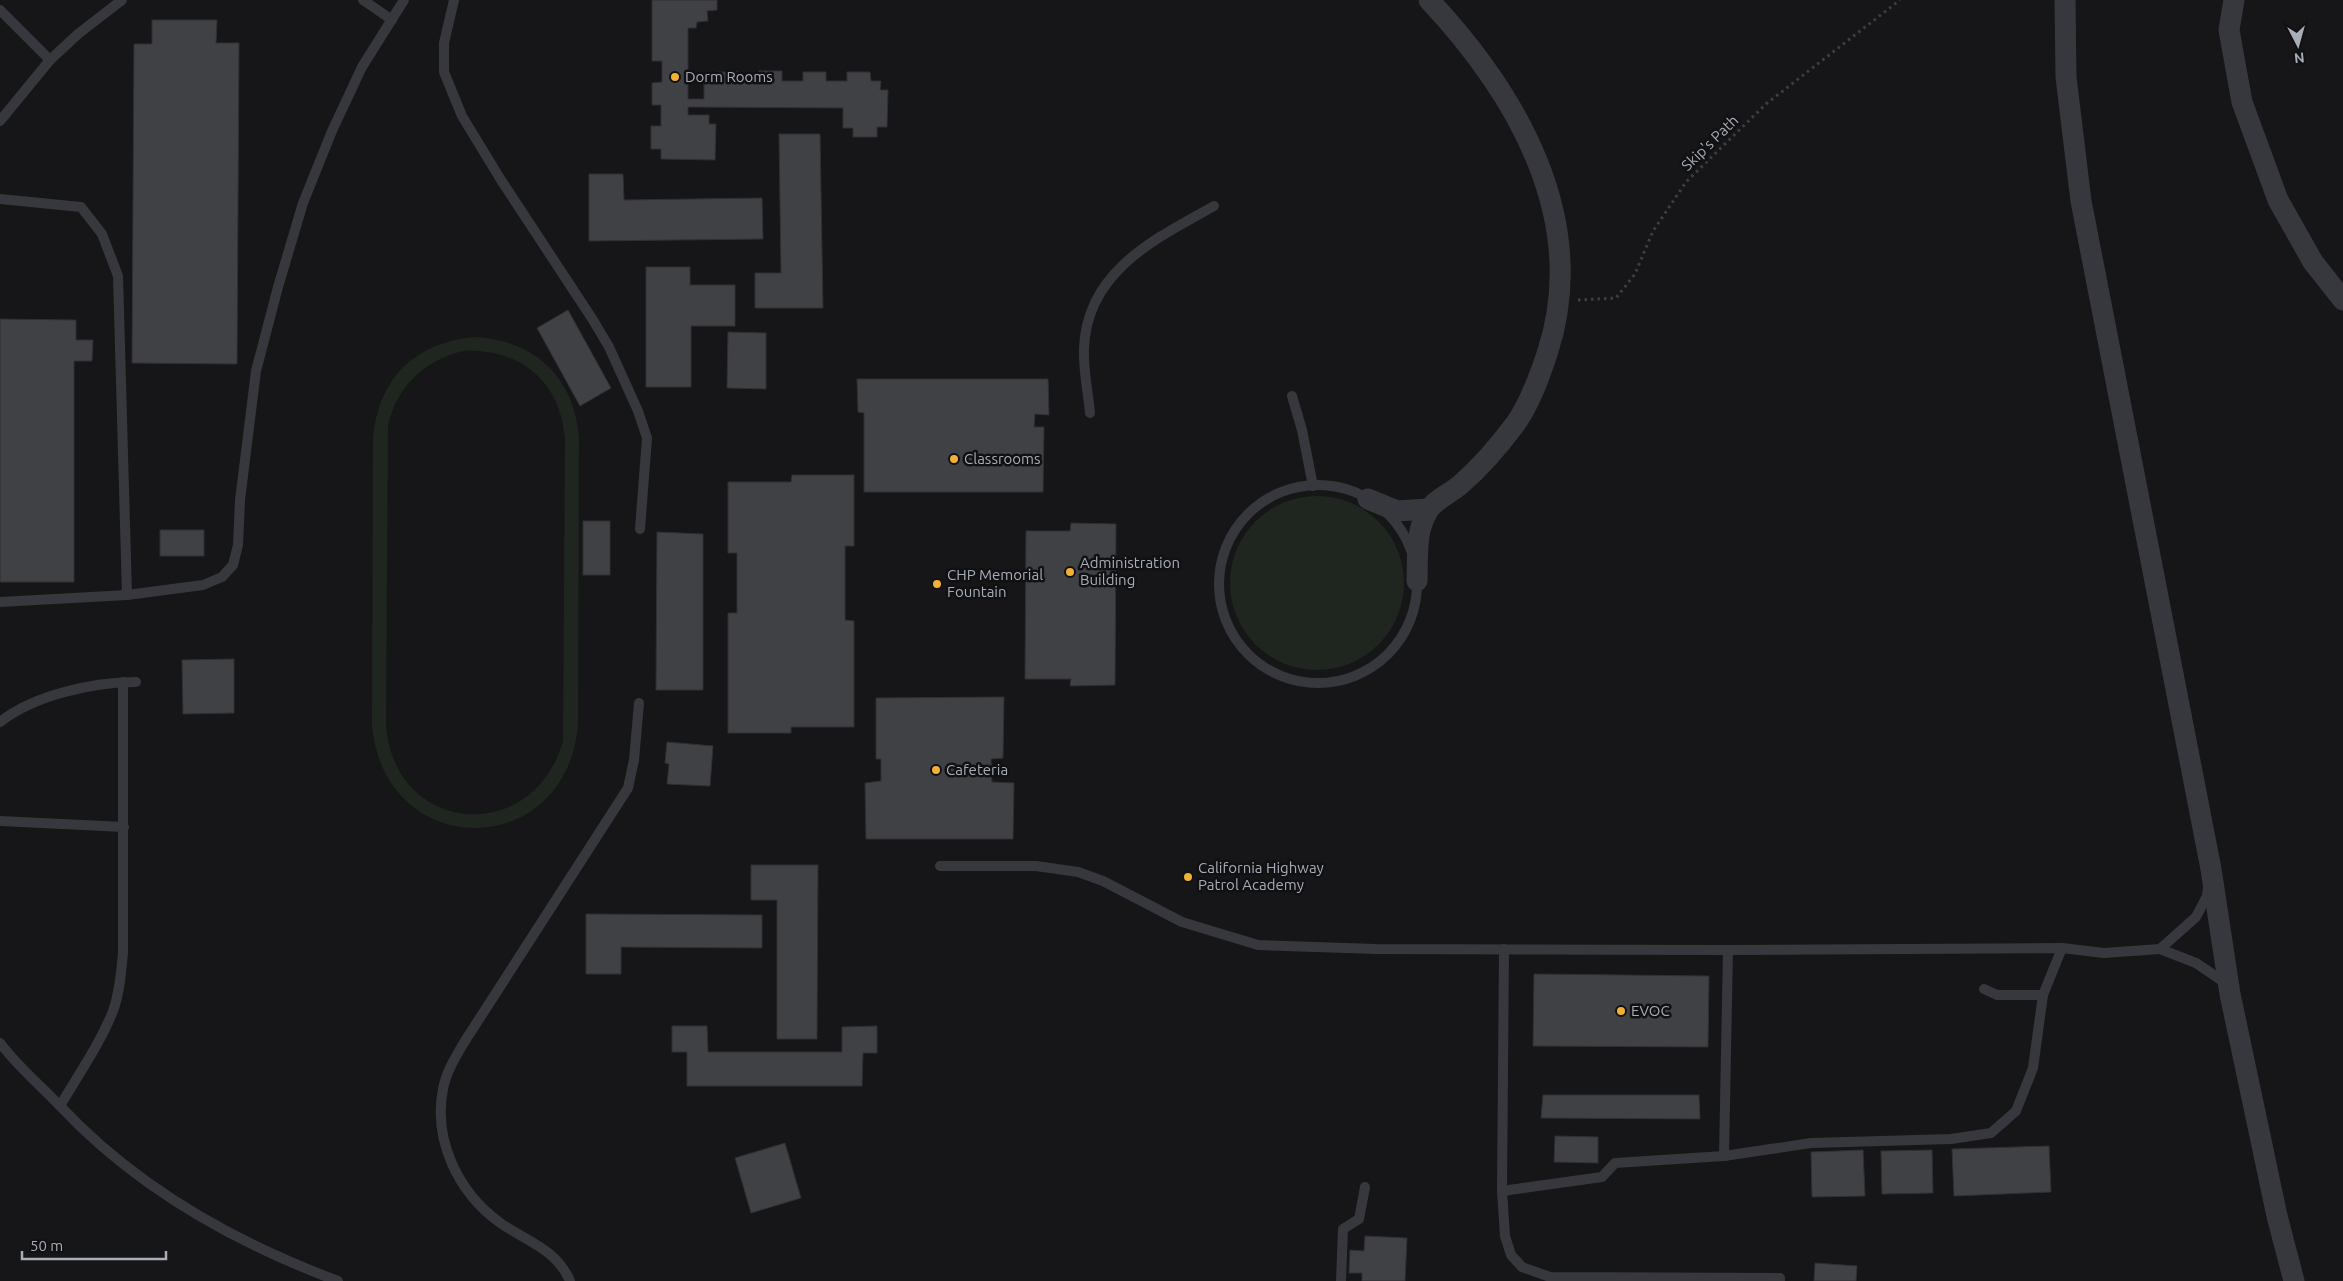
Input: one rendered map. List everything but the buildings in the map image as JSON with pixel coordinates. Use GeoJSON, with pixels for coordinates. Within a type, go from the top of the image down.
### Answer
{"type":"FeatureCollection","features":[{"type":"Feature","properties":{"kind":"street"},"geometry":{"type":"LineString","coordinates":[[1417,581],[1418,536],[1428,510],[1487,460],[1518,421],[1538,382],[1555,330],[1560,301],[1561,273],[1555,211],[1535,153],[1508,102],[1455,28],[1429,0]]}},
{"type":"Feature","properties":{"kind":"street"},"geometry":{"type":"LineString","coordinates":[[2066,0],[2066,77],[2081,201],[2211,869],[2229,985],[2278,1216],[2294,1281]]}},
{"type":"Feature","properties":{"kind":"street"},"geometry":{"type":"LineString","coordinates":[[2234,0],[2229,30],[2242,102],[2278,200],[2314,262],[2343,300]]}},
{"type":"Feature","properties":{"kind":"street"},"geometry":{"type":"LineString","coordinates":[[1368,499],[1397,510],[1428,510]]}},
{"type":"Feature","properties":{"kind":"lane"},"geometry":{"type":"LineString","coordinates":[[0,121],[50,60],[78,34],[122,0]]}},
{"type":"Feature","properties":{"kind":"lane"},"geometry":{"type":"LineString","coordinates":[[364,0],[392,20]]}},
{"type":"Feature","properties":{"kind":"lane"},"geometry":{"type":"LineString","coordinates":[[0,602],[128,595],[203,585],[222,577],[233,565],[238,545],[240,500],[256,371],[303,203],[332,131],[362,67],[404,0]]}},
{"type":"Feature","properties":{"kind":"lane"},"geometry":{"type":"LineString","coordinates":[[454,0],[444,43],[444,72],[462,116],[501,180],[593,320],[609,347],[638,411],[647,438],[640,529]]}},
{"type":"Feature","properties":{"kind":"lane"},"geometry":{"type":"LineString","coordinates":[[0,10],[50,60]]}},
{"type":"Feature","properties":{"kind":"lane"},"geometry":{"type":"LineString","coordinates":[[0,199],[82,207],[102,234],[118,276],[128,595]]}},
{"type":"Feature","properties":{"kind":"lane"},"geometry":{"type":"LineString","coordinates":[[1090,413],[1084,349],[1086,327],[1092,305],[1112,275],[1141,250],[1214,206]]}},
{"type":"Feature","properties":{"kind":"lane"},"geometry":{"type":"LineString","coordinates":[[1292,396],[1302,430],[1313,486]]}},
{"type":"Feature","properties":{"kind":"lane"},"geometry":{"type":"LineString","coordinates":[[1313,486],[1342,488],[1368,499],[1388,514],[1403,534],[1413,556],[1417,581],[1416,597],[1407,628],[1388,654],[1361,673],[1330,682],[1296,681],[1264,667],[1250,656],[1233,635],[1222,611],[1219,584],[1222,558],[1238,526],[1249,513],[1279,494],[1313,486]]}},
{"type":"Feature","properties":{"kind":"lane"},"geometry":{"type":"LineString","coordinates":[[60,1106],[105,1029],[114,1010],[119,989],[123,953],[123,682]]}},
{"type":"Feature","properties":{"kind":"lane"},"geometry":{"type":"LineString","coordinates":[[0,722],[38,702],[79,688],[102,683],[136,682]]}},
{"type":"Feature","properties":{"kind":"lane"},"geometry":{"type":"LineString","coordinates":[[570,1281],[560,1262],[543,1247],[500,1223],[478,1205],[453,1169],[445,1144],[441,1121],[443,1089],[451,1064],[460,1049],[628,788],[634,760],[639,703]]}},
{"type":"Feature","properties":{"kind":"lane"},"geometry":{"type":"LineString","coordinates":[[0,821],[124,827]]}},
{"type":"Feature","properties":{"kind":"lane"},"geometry":{"type":"LineString","coordinates":[[940,866],[1036,866],[1078,872],[1103,881],[1182,922],[1258,945],[1375,949],[1728,950],[2062,948],[2104,953],[2160,949],[2196,963],[2214,973],[2229,985]]}},
{"type":"Feature","properties":{"kind":"lane"},"geometry":{"type":"LineString","coordinates":[[2160,949],[2196,917],[2207,896],[2211,869]]}},
{"type":"Feature","properties":{"kind":"lane"},"geometry":{"type":"LineString","coordinates":[[1502,1191],[1602,1177],[1615,1163],[1724,1156],[1811,1143],[1951,1139],[1991,1132],[2016,1111],[2033,1068],[2043,995],[2062,948]]}},
{"type":"Feature","properties":{"kind":"lane"},"geometry":{"type":"LineString","coordinates":[[1504,949],[1502,1191],[1505,1236],[1511,1255],[1522,1267],[1550,1277],[1780,1278],[1780,1281]]}},
{"type":"Feature","properties":{"kind":"lane"},"geometry":{"type":"LineString","coordinates":[[1724,1156],[1728,950]]}},
{"type":"Feature","properties":{"kind":"lane"},"geometry":{"type":"LineString","coordinates":[[1984,989],[1997,995],[2043,995]]}},
{"type":"Feature","properties":{"kind":"lane"},"geometry":{"type":"LineString","coordinates":[[0,1043],[34,1082],[60,1106],[77,1126],[116,1160],[188,1210],[288,1263],[338,1281]]}},
{"type":"Feature","properties":{"kind":"lane"},"geometry":{"type":"LineString","coordinates":[[1341,1281],[1343,1229],[1359,1219],[1366,1187]]}},
{"type":"Feature","properties":{"kind":"path","name":"Skip's Path"},"geometry":{"type":"LineString","coordinates":[[1560,301],[1616,298],[1635,274],[1653,231],[1686,182],[1766,104],[1900,0]]}},
{"type":"Feature","properties":{"kind":"shaded area"},"geometry":{"type":"Polygon","coordinates":[[[476,337],[498,340],[517,346],[534,355],[549,367],[561,381],[570,398],[576,418],[579,439],[578,726],[566,771],[542,803],[511,822],[475,828],[439,822],[408,802],[384,771],[372,726],[373,439],[376,417],[392,381],[404,367],[418,355],[435,346],[454,340],[476,337]],[[463,351],[436,361],[424,369],[414,377],[398,398],[388,425],[386,725],[395,762],[413,789],[438,806],[466,814],[496,812],[524,799],[547,775],[563,741],[565,440],[562,419],[546,385],[534,372],[519,362],[502,355],[463,351]]]}},
{"type":"Feature","properties":{"kind":"shaded area"},"geometry":{"type":"Polygon","coordinates":[[[1317,496],[1334,498],[1350,503],[1372,516],[1384,528],[1400,558],[1404,583],[1402,600],[1397,616],[1384,638],[1372,650],[1342,666],[1317,670],[1300,668],[1284,663],[1262,650],[1250,638],[1234,608],[1230,583],[1232,566],[1237,550],[1250,528],[1262,516],[1292,500],[1317,496]]]}},
{"type":"Feature","properties":{"kind":"place","name":"Dorm Rooms"},"geometry":{"type":"Point","coordinates":[675,77]}},
{"type":"Feature","properties":{"kind":"place","name":"Classrooms"},"geometry":{"type":"Point","coordinates":[954,459]}},
{"type":"Feature","properties":{"kind":"place","name":"Administration Building"},"geometry":{"type":"Point","coordinates":[1070,572]}},
{"type":"Feature","properties":{"kind":"place","name":"CHP Memorial Fountain"},"geometry":{"type":"Point","coordinates":[937,584]}},
{"type":"Feature","properties":{"kind":"place","name":"Cafeteria"},"geometry":{"type":"Point","coordinates":[936,770]}},
{"type":"Feature","properties":{"kind":"place","name":"California Highway Patrol Academy"},"geometry":{"type":"Point","coordinates":[1188,877]}},
{"type":"Feature","properties":{"kind":"place","name":"EVOC"},"geometry":{"type":"Point","coordinates":[1621,1011]}}]}
